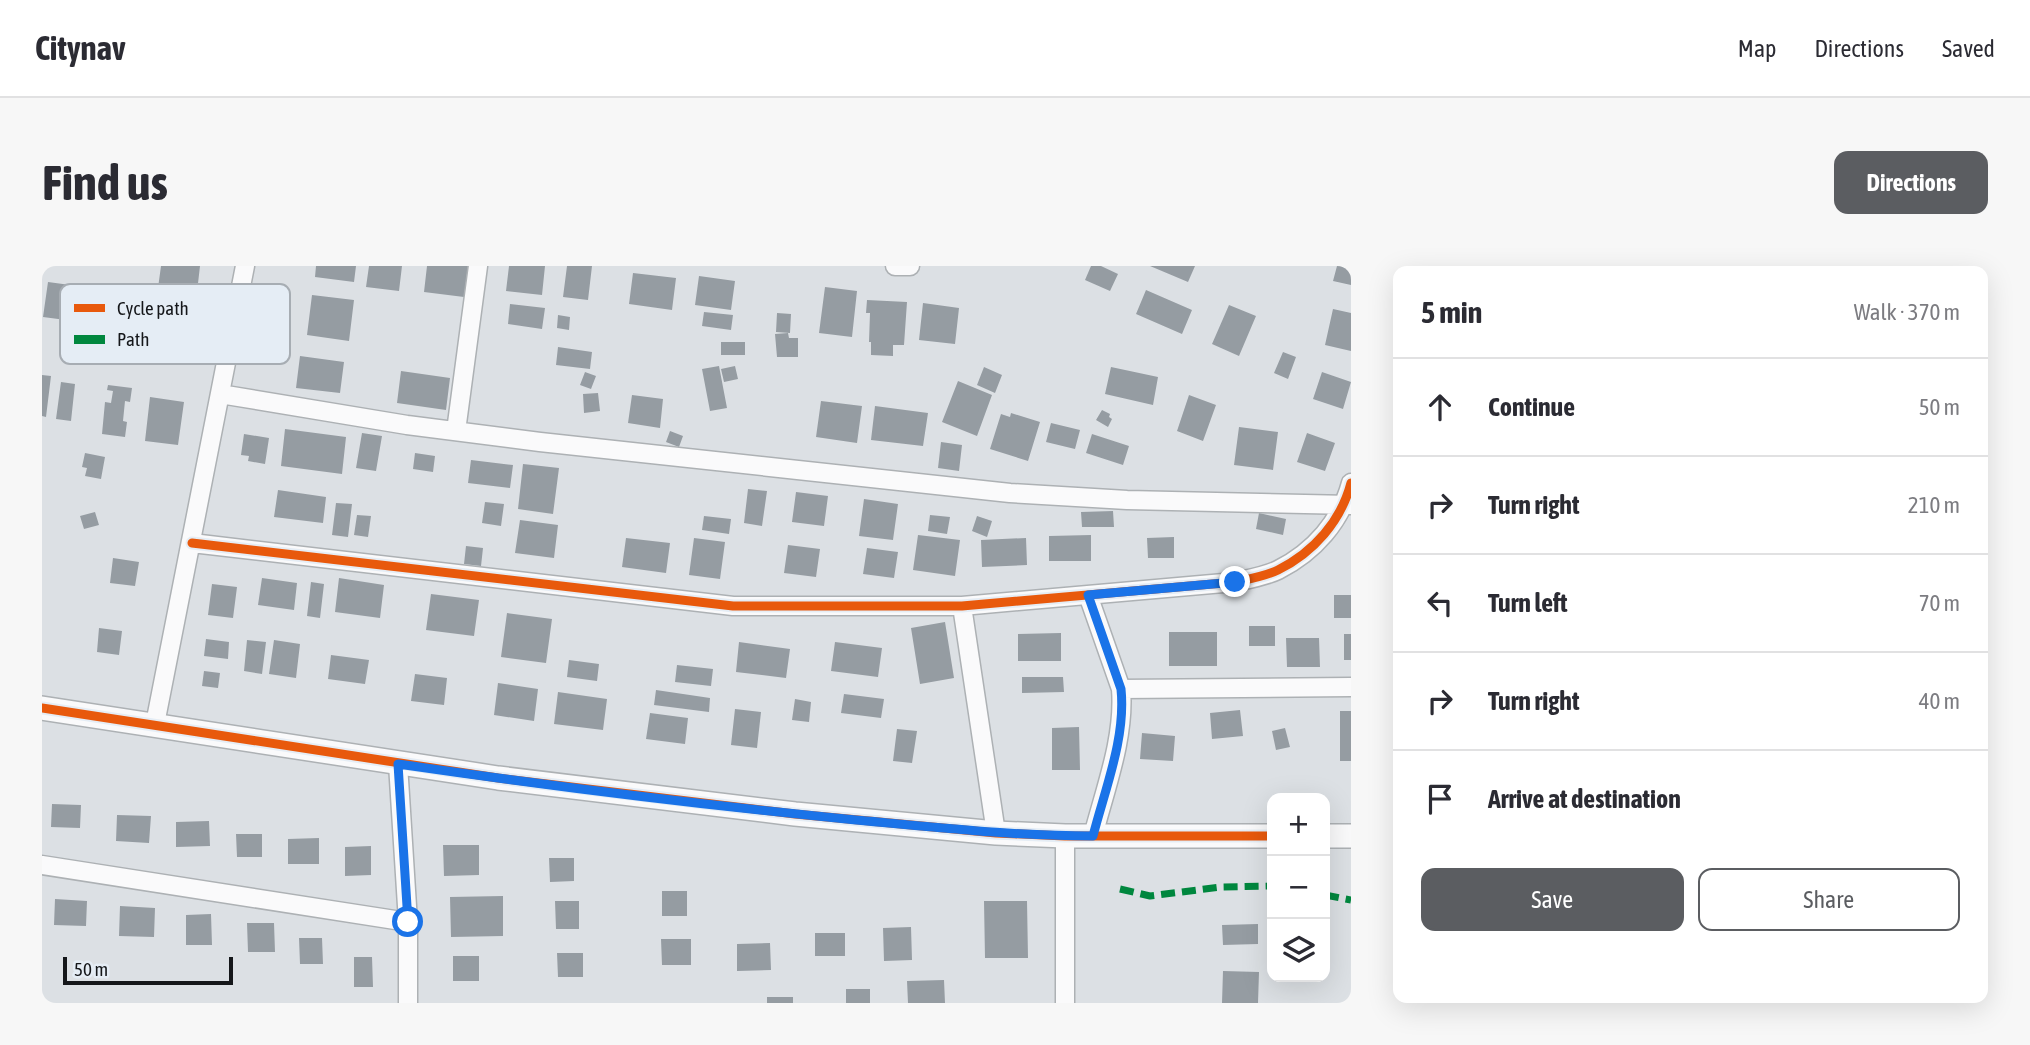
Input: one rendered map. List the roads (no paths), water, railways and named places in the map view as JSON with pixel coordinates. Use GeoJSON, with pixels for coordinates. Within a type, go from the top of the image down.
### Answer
{"type":"FeatureCollection","features":[{"type":"Feature","properties":{"kind":"street"},"geometry":{"type":"LineString","coordinates":[[241,284],[245,266]]}},
{"type":"Feature","properties":{"kind":"street"},"geometry":{"type":"LineString","coordinates":[[456,431],[478,266]]}},
{"type":"Feature","properties":{"kind":"street"},"geometry":{"type":"LineString","coordinates":[[895,266],[911,266]]}},
{"type":"Feature","properties":{"kind":"street"},"geometry":{"type":"LineString","coordinates":[[155,724],[226,364]]}},
{"type":"Feature","properties":{"kind":"street"},"geometry":{"type":"LineString","coordinates":[[220,394],[456,431],[662,457],[1010,493],[1127,500],[1348,504]]}},
{"type":"Feature","properties":{"kind":"street"},"geometry":{"type":"LineString","coordinates":[[192,543],[733,606],[962,606],[1235,582],[1276,571],[1303,555],[1325,533],[1348,504],[1351,483]]}},
{"type":"Feature","properties":{"kind":"street"},"geometry":{"type":"LineString","coordinates":[[1088,595],[1121,689],[1120,731],[1093,836]]}},
{"type":"Feature","properties":{"kind":"street"},"geometry":{"type":"LineString","coordinates":[[962,606],[996,833]]}},
{"type":"Feature","properties":{"kind":"street"},"geometry":{"type":"LineString","coordinates":[[1121,689],[1351,687]]}},
{"type":"Feature","properties":{"kind":"street"},"geometry":{"type":"LineString","coordinates":[[42,708],[398,764],[795,814],[996,833],[1065,836],[1267,836]]}},
{"type":"Feature","properties":{"kind":"street"},"geometry":{"type":"LineString","coordinates":[[398,764],[408,922],[408,1003]]}},
{"type":"Feature","properties":{"kind":"street"},"geometry":{"type":"LineString","coordinates":[[1065,836],[1065,1003]]}},
{"type":"Feature","properties":{"kind":"street"},"geometry":{"type":"LineString","coordinates":[[1330,836],[1351,836]]}},
{"type":"Feature","properties":{"kind":"street"},"geometry":{"type":"LineString","coordinates":[[42,865],[408,922]]}}]}
